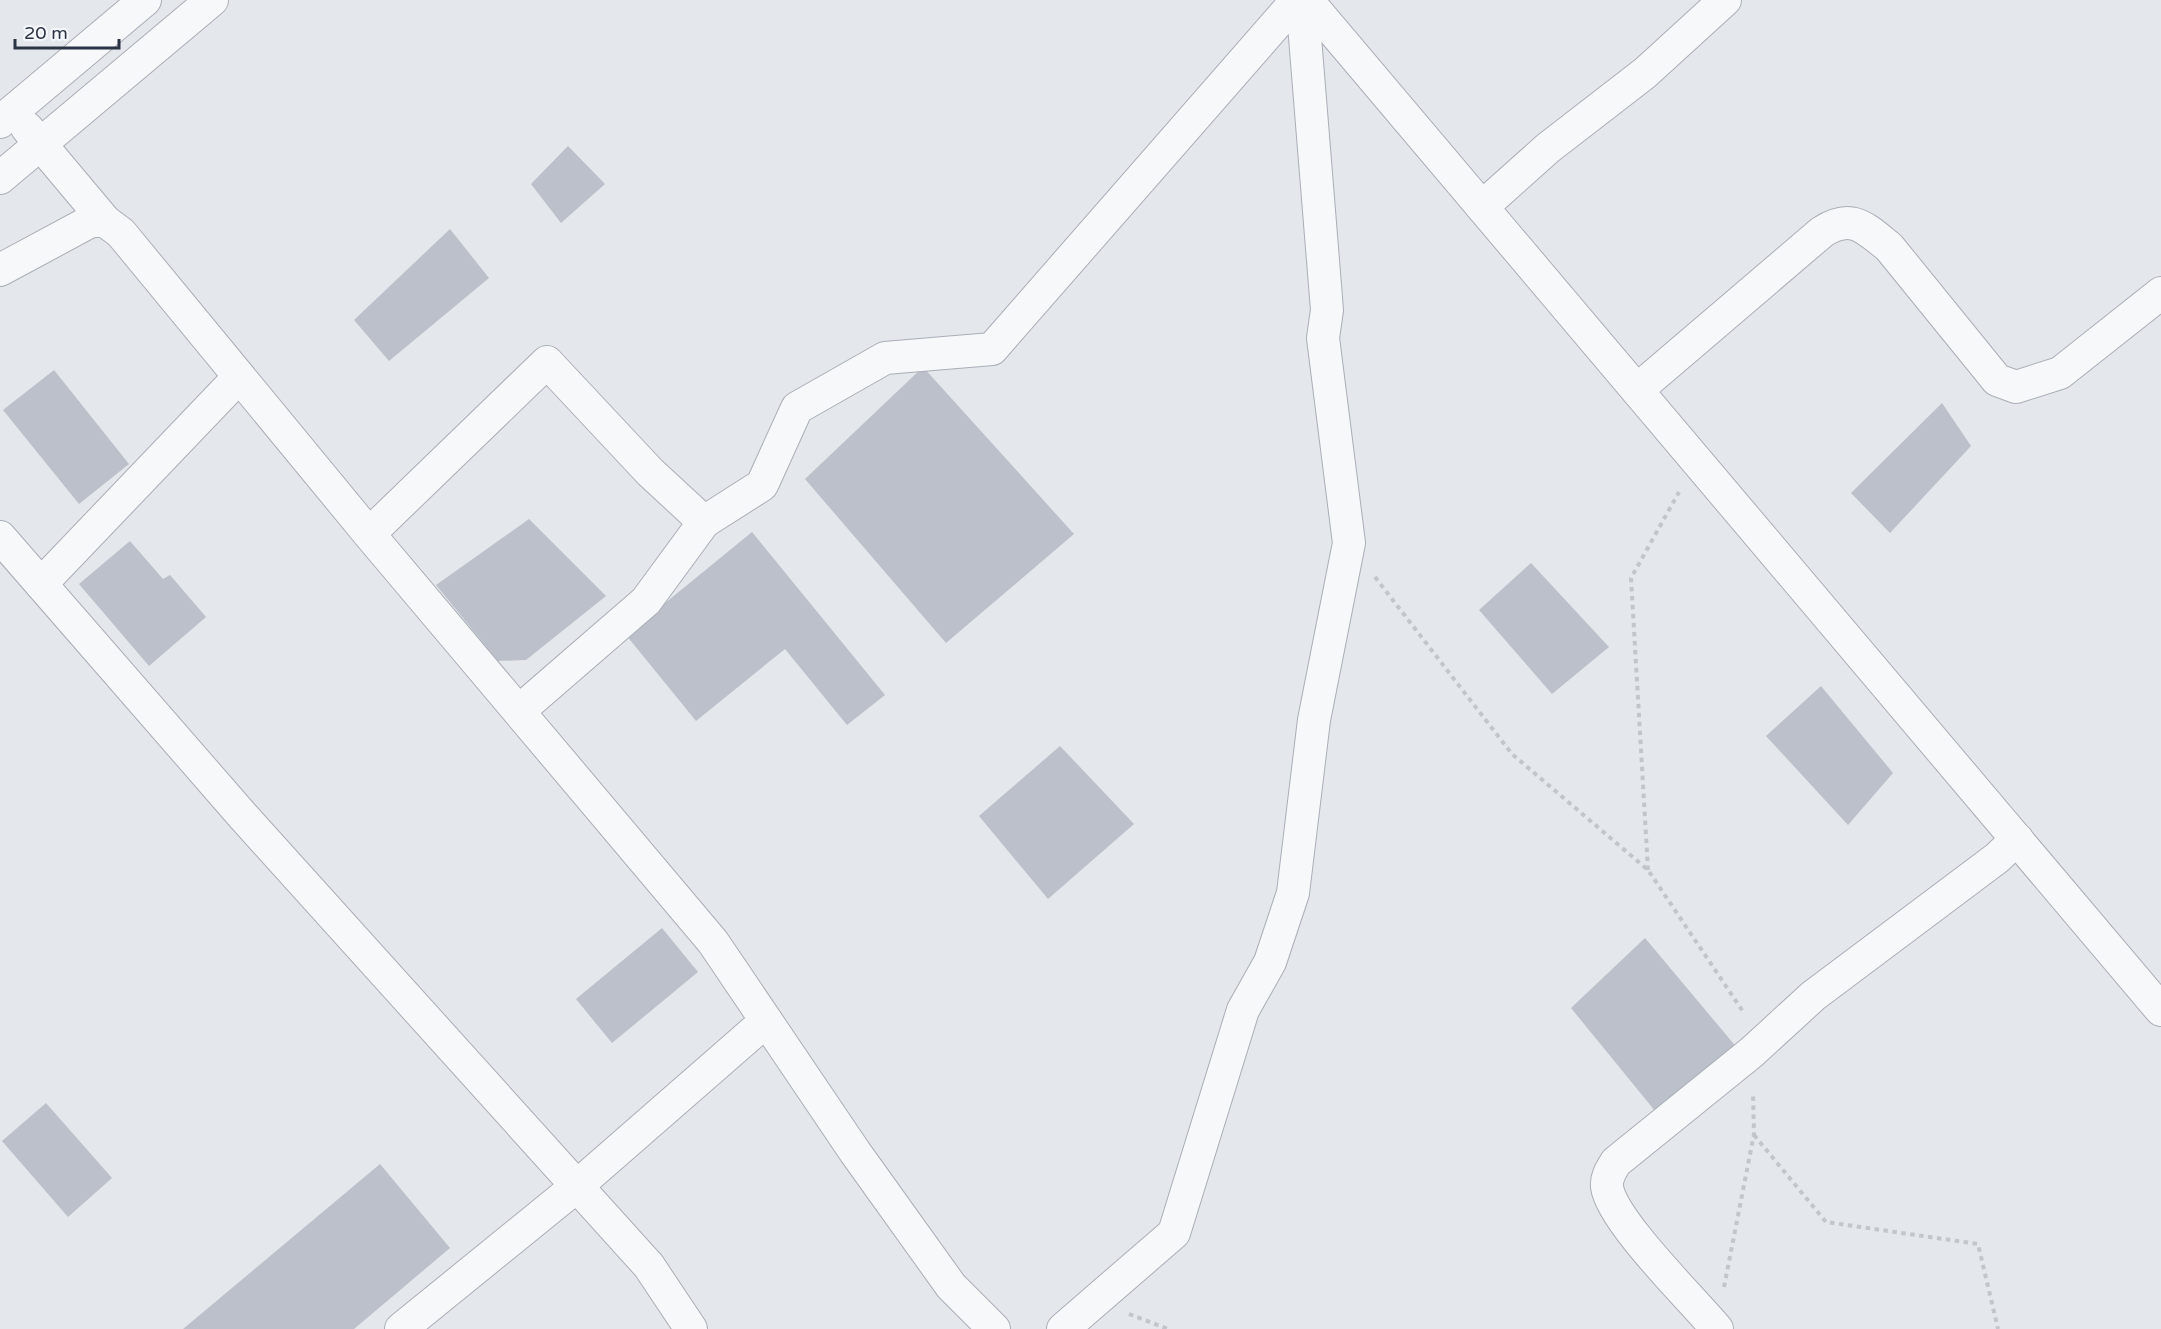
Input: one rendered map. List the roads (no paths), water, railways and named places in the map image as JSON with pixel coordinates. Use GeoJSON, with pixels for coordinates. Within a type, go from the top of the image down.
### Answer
{"type":"FeatureCollection","features":[{"type":"Feature","properties":{"kind":"street"},"geometry":{"type":"LineString","coordinates":[[145,0],[6,117],[41,144],[105,221],[121,233],[369,534],[713,942],[855,1152],[951,1286],[994,1329]]}},
{"type":"Feature","properties":{"kind":"street"},"geometry":{"type":"LineString","coordinates":[[0,178],[212,0]]}},
{"type":"Feature","properties":{"kind":"street"},"geometry":{"type":"LineString","coordinates":[[519,711],[646,601],[704,522],[762,485],[797,408],[885,358],[992,349],[1297,0]]}},
{"type":"Feature","properties":{"kind":"street"},"geometry":{"type":"LineString","coordinates":[[1305,0],[2161,1010]]}},
{"type":"Feature","properties":{"kind":"street"},"geometry":{"type":"LineString","coordinates":[[1063,1329],[1174,1233],[1243,1010],[1270,962],[1293,893],[1314,720],[1349,543],[1323,339],[1327,310],[1305,0]]}},
{"type":"Feature","properties":{"kind":"street"},"geometry":{"type":"LineString","coordinates":[[1482,207],[1548,147],[1645,73],[1725,0]]}},
{"type":"Feature","properties":{"kind":"street"},"geometry":{"type":"LineString","coordinates":[[0,270],[91,221],[105,221]]}},
{"type":"Feature","properties":{"kind":"street"},"geometry":{"type":"LineString","coordinates":[[1637,390],[1822,232],[1838,222],[1852,222],[1868,230],[1889,247],[1997,380],[2016,387],[2060,373],[2161,293]]}},
{"type":"Feature","properties":{"kind":"street"},"geometry":{"type":"LineString","coordinates":[[369,534],[547,362],[650,472],[704,522]]}},
{"type":"Feature","properties":{"kind":"street"},"geometry":{"type":"LineString","coordinates":[[41,584],[239,376]]}},
{"type":"Feature","properties":{"kind":"street"},"geometry":{"type":"LineString","coordinates":[[0,537],[242,816],[649,1266],[691,1329]]}},
{"type":"Feature","properties":{"kind":"street"},"geometry":{"type":"LineString","coordinates":[[1717,1329],[1618,1215],[1609,1195],[1608,1176],[1616,1162],[1752,1052],[1813,996],[1997,858],[2017,839]]}},
{"type":"Feature","properties":{"kind":"street"},"geometry":{"type":"LineString","coordinates":[[401,1329],[577,1186],[766,1021]]}}]}
